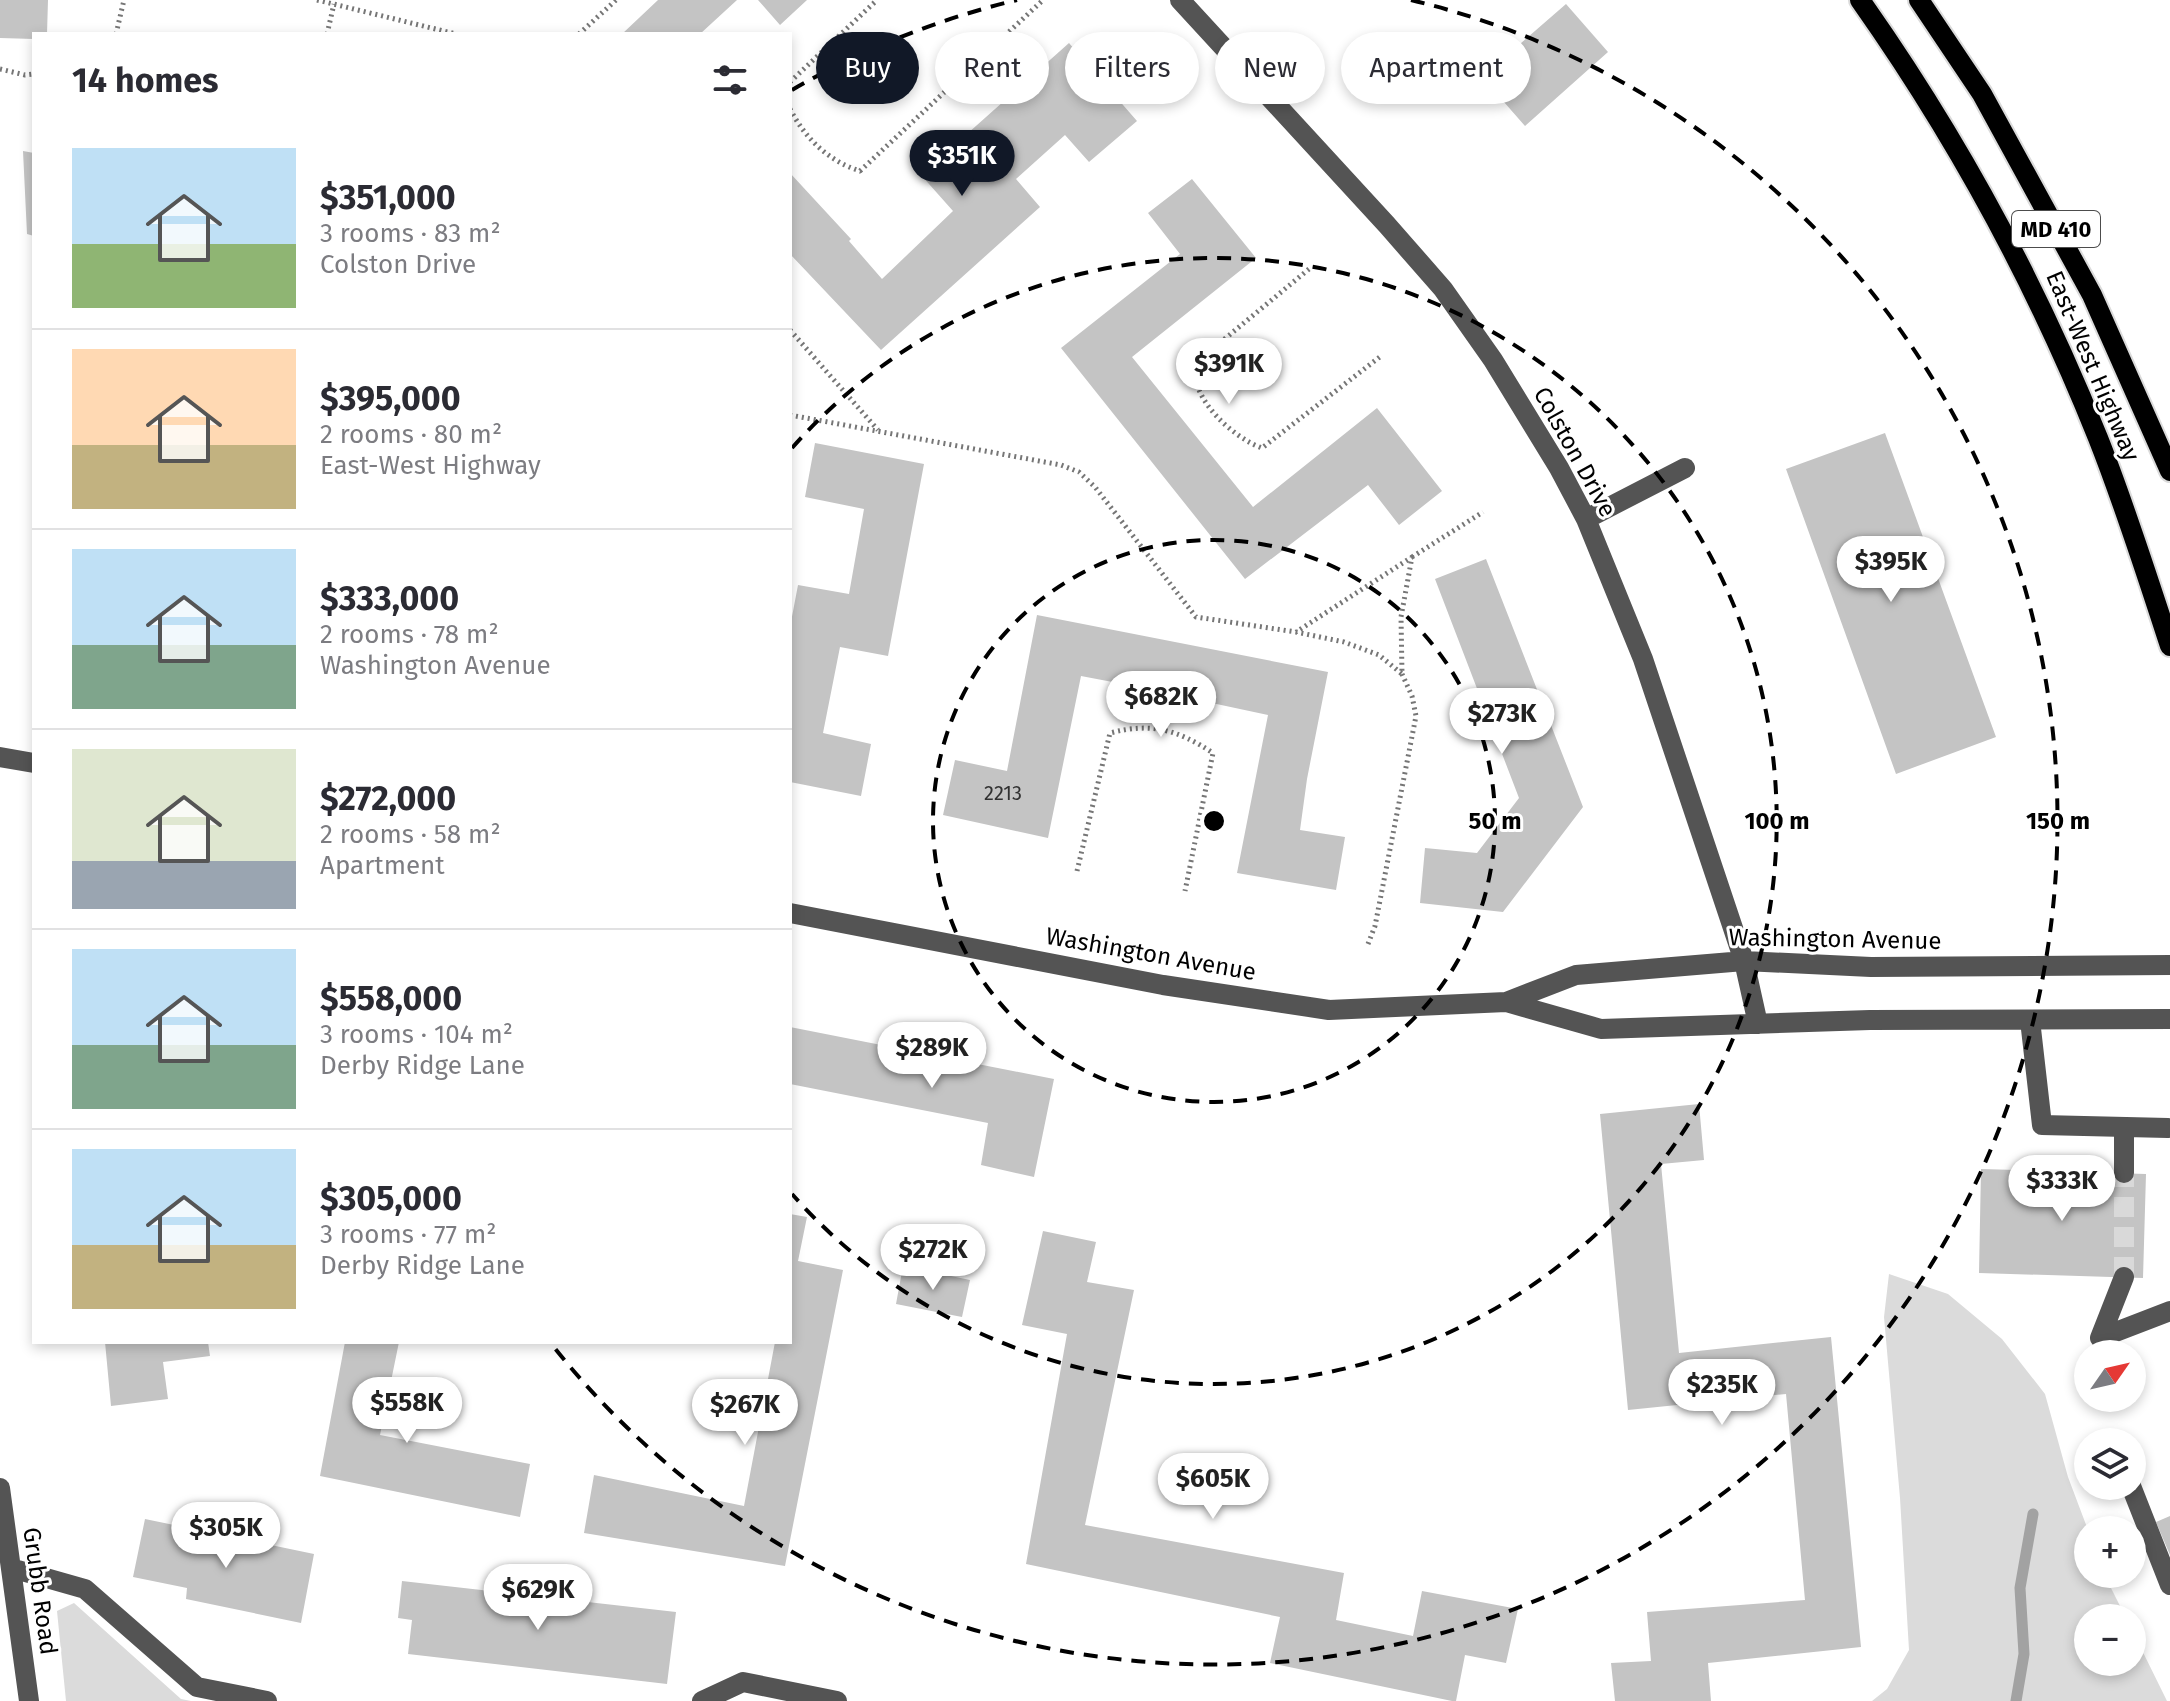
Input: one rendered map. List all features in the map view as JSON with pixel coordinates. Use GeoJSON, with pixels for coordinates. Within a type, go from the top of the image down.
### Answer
{"type":"FeatureCollection","features":[{"type":"Feature","properties":{"kind":"main road","name":"East-West Highway"},"geometry":{"type":"LineString","coordinates":[[1860,0],[1963,158],[2030,284],[2098,438],[2170,646]]}},
{"type":"Feature","properties":{"kind":"main road","name":"East-West Highway"},"geometry":{"type":"LineString","coordinates":[[1919,0],[1982,94],[2092,295],[2170,471]]}},
{"type":"Feature","properties":{"kind":"street","name":"Colston Drive"},"geometry":{"type":"LineString","coordinates":[[1180,0],[1443,289],[1493,360],[1559,468],[1586,519],[1643,659],[1744,961],[1758,1024]]}},
{"type":"Feature","properties":{"kind":"street"},"geometry":{"type":"LineString","coordinates":[[1586,519],[1685,468]]}},
{"type":"Feature","properties":{"kind":"street"},"geometry":{"type":"LineString","coordinates":[[0,757],[32,763]]}},
{"type":"Feature","properties":{"kind":"street","name":"Washington Avenue"},"geometry":{"type":"LineString","coordinates":[[792,913],[1163,985],[1329,1010],[1506,1002],[1601,1029],[1870,1020],[2170,1019]]}},
{"type":"Feature","properties":{"kind":"street","name":"Washington Avenue"},"geometry":{"type":"LineString","coordinates":[[1506,1002],[1576,975],[1744,961],[1871,967],[2170,965]]}},
{"type":"Feature","properties":{"kind":"street"},"geometry":{"type":"LineString","coordinates":[[2030,1020],[2042,1125],[2168,1128]]}},
{"type":"Feature","properties":{"kind":"street"},"geometry":{"type":"LineString","coordinates":[[2124,1127],[2124,1173]]}},
{"type":"Feature","properties":{"kind":"street"},"geometry":{"type":"LineString","coordinates":[[2124,1277],[2100,1338],[2170,1311]]}},
{"type":"Feature","properties":{"kind":"street","name":"Grubb Road"},"geometry":{"type":"LineString","coordinates":[[0,1488],[29,1701]]}},
{"type":"Feature","properties":{"kind":"street"},"geometry":{"type":"LineString","coordinates":[[2137,1500],[2170,1585]]}},
{"type":"Feature","properties":{"kind":"street"},"geometry":{"type":"LineString","coordinates":[[11,1568],[85,1589],[197,1687],[267,1701]]}},
{"type":"Feature","properties":{"kind":"street"},"geometry":{"type":"LineString","coordinates":[[702,1701],[743,1682],[837,1701]]}},
{"type":"Feature","properties":{"kind":"path"},"geometry":{"type":"LineString","coordinates":[[116,32],[124,0]]}},
{"type":"Feature","properties":{"kind":"path"},"geometry":{"type":"LineString","coordinates":[[317,0],[448,32]]}},
{"type":"Feature","properties":{"kind":"path"},"geometry":{"type":"LineString","coordinates":[[581,32],[616,0]]}},
{"type":"Feature","properties":{"kind":"path"},"geometry":{"type":"LineString","coordinates":[[792,80],[877,0]]}},
{"type":"Feature","properties":{"kind":"path"},"geometry":{"type":"LineString","coordinates":[[792,112],[803,131],[822,150],[844,166],[860,171],[1043,0]]}},
{"type":"Feature","properties":{"kind":"path"},"geometry":{"type":"LineString","coordinates":[[327,32],[334,4]]}},
{"type":"Feature","properties":{"kind":"path"},"geometry":{"type":"LineString","coordinates":[[0,69],[32,74]]}},
{"type":"Feature","properties":{"kind":"path"},"geometry":{"type":"LineString","coordinates":[[1309,269],[1198,361],[1195,369],[1197,388],[1211,410],[1248,443],[1262,448],[1381,356]]}},
{"type":"Feature","properties":{"kind":"path"},"geometry":{"type":"LineString","coordinates":[[792,332],[878,430]]}},
{"type":"Feature","properties":{"kind":"path"},"geometry":{"type":"LineString","coordinates":[[792,415],[1061,465],[1079,472],[1095,487],[1196,617],[1344,642],[1379,655],[1402,674]]}},
{"type":"Feature","properties":{"kind":"path"},"geometry":{"type":"LineString","coordinates":[[1296,632],[1483,512]]}},
{"type":"Feature","properties":{"kind":"path"},"geometry":{"type":"LineString","coordinates":[[1368,944],[1375,926],[1416,716],[1412,696],[1402,674],[1401,617],[1412,557]]}},
{"type":"Feature","properties":{"kind":"path"},"geometry":{"type":"LineString","coordinates":[[1077,871],[1110,733],[1126,729],[1167,729],[1190,738],[1213,753],[1185,891]]}},
{"type":"Feature","properties":{"kind":"shaded area"},"geometry":{"type":"Polygon","coordinates":[[[1889,1274],[1948,1294],[2002,1339],[2045,1394],[2074,1500],[2083,1516],[2074,1516],[2074,1588],[2111,1588],[2119,1604],[2074,1604],[2074,1676],[2146,1676],[2146,1658],[2167,1701],[1872,1701],[1887,1689],[1909,1650],[1900,1498],[1884,1317],[1889,1274]]]}},
{"type":"Feature","properties":{"kind":"shaded area"},"geometry":{"type":"Polygon","coordinates":[[[74,1603],[181,1699],[191,1701],[66,1701],[57,1611],[74,1603]]]}},
{"type":"Feature","properties":{"kind":"building"},"geometry":{"type":"Polygon","coordinates":[[[0,0],[48,0],[47,32],[32,32],[32,39],[0,38],[0,0]]]}},
{"type":"Feature","properties":{"kind":"building"},"geometry":{"type":"Polygon","coordinates":[[[658,0],[737,0],[702,32],[624,32],[658,0]]]}},
{"type":"Feature","properties":{"kind":"building"},"geometry":{"type":"Polygon","coordinates":[[[758,0],[807,0],[780,25],[758,0]]]}},
{"type":"Feature","properties":{"kind":"building"},"geometry":{"type":"Polygon","coordinates":[[[1566,4],[1608,52],[1525,126],[1506,104],[1531,104],[1531,34],[1566,4]]]}},
{"type":"Feature","properties":{"kind":"building"},"geometry":{"type":"Polygon","coordinates":[[[1065,47],[1065,104],[1122,104],[1137,121],[1089,162],[1065,135],[1016,179],[1040,207],[881,350],[792,256],[792,175],[851,239],[849,241],[882,279],[953,211],[921,175],[1001,104],[1049,104],[1049,61],[1065,47]]]}},
{"type":"Feature","properties":{"kind":"building"},"geometry":{"type":"Polygon","coordinates":[[[23,151],[32,153],[32,235],[27,234],[23,151]]]}},
{"type":"Feature","properties":{"kind":"building"},"geometry":{"type":"Polygon","coordinates":[[[1192,179],[1256,258],[1132,357],[1253,507],[1377,408],[1442,491],[1399,525],[1368,485],[1245,579],[1061,348],[1180,254],[1148,213],[1192,179]]]}},
{"type":"Feature","properties":{"kind":"building"},"geometry":{"type":"Polygon","coordinates":[[[1885,433],[1996,737],[1896,774],[1786,469],[1885,433]]]}},
{"type":"Feature","properties":{"kind":"building"},"geometry":{"type":"Polygon","coordinates":[[[815,443],[924,464],[888,656],[840,647],[823,733],[871,744],[861,796],[792,782],[792,616],[798,585],[849,594],[864,509],[805,497],[815,443]]]}},
{"type":"Feature","properties":{"kind":"building"},"geometry":{"type":"Polygon","coordinates":[[[1486,559],[1583,807],[1503,912],[1420,903],[1425,848],[1477,853],[1519,798],[1435,579],[1486,559]]]}},
{"type":"Feature","properties":{"kind":"building"},"geometry":{"type":"Polygon","coordinates":[[[1037,615],[1328,672],[1300,830],[1345,837],[1336,890],[1237,873],[1268,715],[1123,684],[1081,676],[1048,838],[943,815],[955,760],[1007,771],[1037,615]]]}},
{"type":"Feature","properties":{"kind":"building"},"geometry":{"type":"Polygon","coordinates":[[[792,1027],[1054,1079],[1034,1177],[981,1165],[988,1123],[792,1084],[792,1027]]]}},
{"type":"Feature","properties":{"kind":"building"},"geometry":{"type":"Polygon","coordinates":[[[1699,1104],[1704,1160],[1661,1164],[1679,1353],[1831,1337],[1861,1647],[1708,1663],[1711,1701],[1615,1701],[1611,1663],[1651,1661],[1647,1612],[1805,1600],[1786,1394],[1628,1410],[1600,1114],[1699,1104]]]}},
{"type":"Feature","properties":{"kind":"building"},"geometry":{"type":"Polygon","coordinates":[[[1981,1169],[2146,1174],[2143,1278],[1979,1273],[1981,1169]]]}},
{"type":"Feature","properties":{"kind":"building"},"geometry":{"type":"Polygon","coordinates":[[[792,1214],[807,1217],[798,1261],[843,1270],[785,1566],[584,1533],[594,1475],[744,1506],[775,1344],[792,1344],[792,1214]]]}},
{"type":"Feature","properties":{"kind":"building"},"geometry":{"type":"Polygon","coordinates":[[[1043,1231],[1096,1242],[1087,1282],[1134,1290],[1085,1525],[1344,1573],[1336,1620],[1413,1636],[1422,1591],[1518,1609],[1506,1663],[1465,1655],[1456,1701],[1452,1701],[1270,1663],[1280,1617],[1026,1564],[1067,1334],[1022,1325],[1043,1231]]]}},
{"type":"Feature","properties":{"kind":"building"},"geometry":{"type":"Polygon","coordinates":[[[903,1266],[970,1280],[962,1317],[896,1304],[903,1266]]]}},
{"type":"Feature","properties":{"kind":"building"},"geometry":{"type":"Polygon","coordinates":[[[105,1344],[208,1344],[210,1356],[163,1362],[168,1399],[111,1406],[105,1344]]]}},
{"type":"Feature","properties":{"kind":"building"},"geometry":{"type":"Polygon","coordinates":[[[345,1344],[399,1344],[380,1435],[530,1464],[520,1517],[320,1476],[345,1344]]]}},
{"type":"Feature","properties":{"kind":"building"},"geometry":{"type":"Polygon","coordinates":[[[2170,1516],[2170,1555],[2156,1522],[2170,1516]]]}},
{"type":"Feature","properties":{"kind":"building"},"geometry":{"type":"Polygon","coordinates":[[[145,1519],[314,1554],[301,1623],[186,1599],[187,1588],[133,1577],[145,1519]]]}},
{"type":"Feature","properties":{"kind":"building"},"geometry":{"type":"Polygon","coordinates":[[[402,1581],[676,1612],[667,1684],[408,1654],[412,1620],[398,1618],[402,1581]]]}},
{"type":"Feature","properties":{"kind":"waterway"},"geometry":{"type":"LineString","coordinates":[[2016,1701],[2024,1654],[2020,1588],[2033,1514]]}},
{"type":"Feature","properties":{"kind":"tunnel"},"geometry":{"type":"LineString","coordinates":[[2124,1173],[2124,1277]]}}]}
